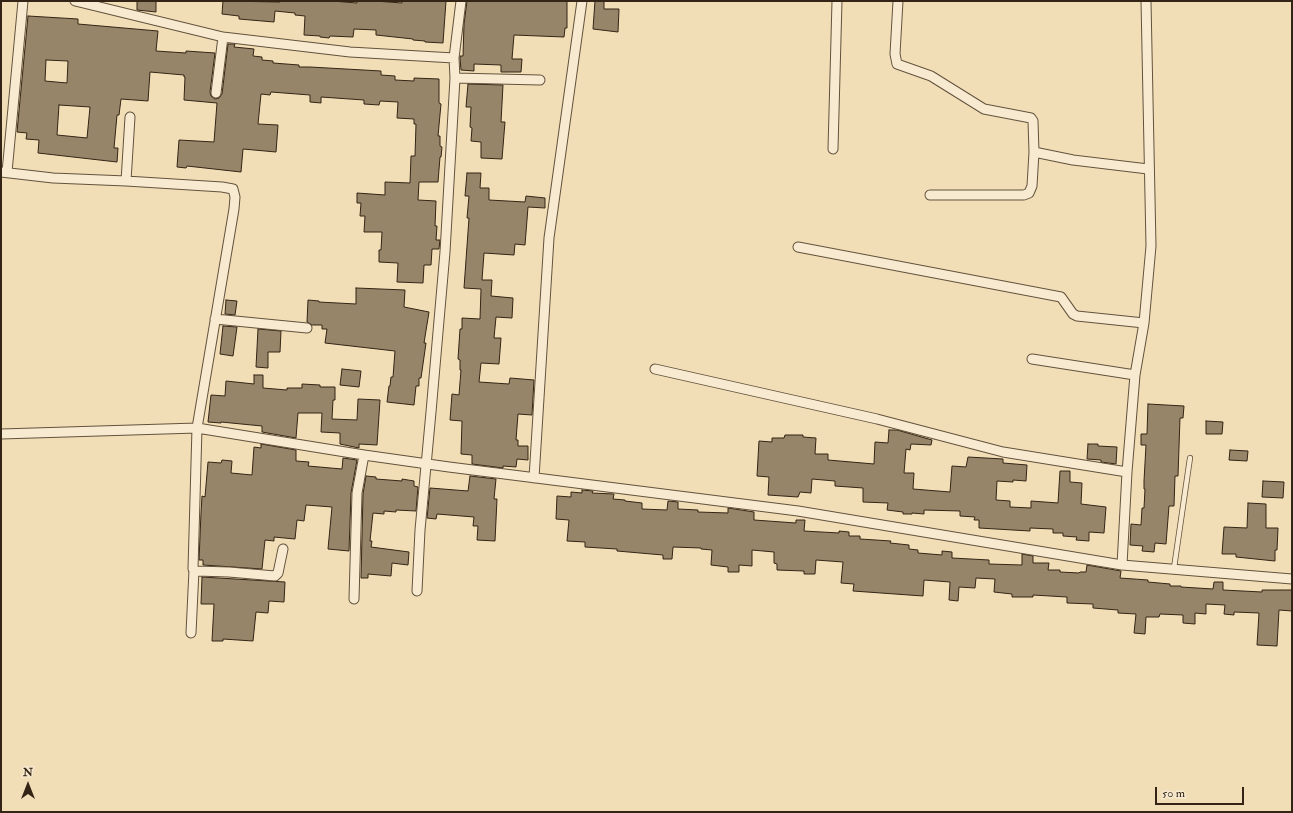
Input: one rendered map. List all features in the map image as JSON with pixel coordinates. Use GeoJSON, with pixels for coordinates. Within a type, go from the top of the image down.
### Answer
{"type":"FeatureCollection","features":[{"type":"Feature","properties":{"kind":"street"},"geometry":{"type":"LineString","coordinates":[[24,1],[4,172],[53,178],[126,181],[233,189],[235,197],[234,209],[197,428],[191,632]]}},
{"type":"Feature","properties":{"kind":"street"},"geometry":{"type":"LineString","coordinates":[[75,1],[223,37],[350,52],[454,58]]}},
{"type":"Feature","properties":{"kind":"street"},"geometry":{"type":"LineString","coordinates":[[417,592],[420,530],[445,252],[455,78],[454,58],[461,1]]}},
{"type":"Feature","properties":{"kind":"street"},"geometry":{"type":"LineString","coordinates":[[534,478],[548,238],[582,1]]}},
{"type":"Feature","properties":{"kind":"street"},"geometry":{"type":"LineString","coordinates":[[833,148],[838,1]]}},
{"type":"Feature","properties":{"kind":"street"},"geometry":{"type":"LineString","coordinates":[[898,1],[895,54],[897,64],[931,76],[984,110],[1031,118],[1033,120],[1034,152],[1032,186],[1029,193],[1024,195],[930,195]]}},
{"type":"Feature","properties":{"kind":"street"},"geometry":{"type":"LineString","coordinates":[[1122,565],[1127,472],[1135,375],[1144,324],[1151,246],[1148,169],[1146,1]]}},
{"type":"Feature","properties":{"kind":"street"},"geometry":{"type":"LineString","coordinates":[[216,93],[223,37]]}},
{"type":"Feature","properties":{"kind":"street"},"geometry":{"type":"LineString","coordinates":[[455,78],[540,80]]}},
{"type":"Feature","properties":{"kind":"street"},"geometry":{"type":"LineString","coordinates":[[126,181],[130,117]]}},
{"type":"Feature","properties":{"kind":"street"},"geometry":{"type":"LineString","coordinates":[[1034,152],[1073,160],[1148,169]]}},
{"type":"Feature","properties":{"kind":"street"},"geometry":{"type":"LineString","coordinates":[[798,247],[1061,297],[1073,314],[1077,316],[1144,324]]}},
{"type":"Feature","properties":{"kind":"street"},"geometry":{"type":"LineString","coordinates":[[215,319],[307,328]]}},
{"type":"Feature","properties":{"kind":"street"},"geometry":{"type":"LineString","coordinates":[[1032,359],[1135,375]]}},
{"type":"Feature","properties":{"kind":"street"},"geometry":{"type":"LineString","coordinates":[[655,369],[877,419],[1003,452],[1127,472]]}},
{"type":"Feature","properties":{"kind":"street"},"geometry":{"type":"LineString","coordinates":[[1,434],[197,428],[426,464],[798,511],[1122,565],[1174,568],[1292,579]]}},
{"type":"Feature","properties":{"kind":"street"},"geometry":{"type":"LineString","coordinates":[[354,599],[357,493],[364,455]]}},
{"type":"Feature","properties":{"kind":"street"},"geometry":{"type":"LineString","coordinates":[[194,570],[275,576],[278,574],[283,550]]}},
{"type":"Feature","properties":{"kind":"lane"},"geometry":{"type":"LineString","coordinates":[[1174,568],[1190,458]]}},
{"type":"Feature","properties":{"kind":"building"},"geometry":{"type":"Polygon","coordinates":[[[137,1],[156,1],[156,12],[137,10],[137,1]]]}},
{"type":"Feature","properties":{"kind":"building"},"geometry":{"type":"Polygon","coordinates":[[[223,1],[332,1],[357,3],[357,1],[375,1],[402,3],[402,1],[446,1],[443,43],[376,35],[376,30],[354,29],[353,37],[330,36],[329,38],[304,35],[305,16],[295,15],[295,13],[275,11],[274,22],[239,19],[239,16],[222,14],[223,1]]]}},
{"type":"Feature","properties":{"kind":"building"},"geometry":{"type":"Polygon","coordinates":[[[467,1],[567,1],[567,28],[565,28],[564,37],[514,35],[512,59],[522,59],[521,72],[501,72],[501,65],[474,64],[474,71],[461,70],[460,56],[463,56],[464,24],[467,1]]]}},
{"type":"Feature","properties":{"kind":"building"},"geometry":{"type":"Polygon","coordinates":[[[595,1],[604,1],[604,9],[619,9],[618,32],[593,29],[595,1]]]}},
{"type":"Feature","properties":{"kind":"building"},"geometry":{"type":"Polygon","coordinates":[[[28,16],[78,19],[78,24],[158,31],[156,51],[215,53],[210,92],[211,96],[215,99],[219,98],[222,94],[228,44],[235,44],[234,47],[254,49],[253,56],[262,57],[262,60],[273,61],[273,63],[299,65],[299,67],[381,71],[381,75],[395,76],[395,80],[414,81],[414,78],[439,79],[439,103],[441,104],[438,136],[440,136],[440,146],[442,147],[438,182],[419,182],[418,200],[436,201],[435,226],[437,226],[436,240],[440,240],[439,249],[432,249],[431,265],[424,265],[423,283],[397,282],[398,263],[379,262],[382,232],[364,232],[365,216],[360,216],[361,203],[357,203],[357,193],[385,195],[385,182],[410,183],[411,156],[415,156],[416,124],[414,124],[414,119],[397,118],[398,102],[380,101],[379,105],[364,104],[364,100],[321,97],[321,103],[310,102],[310,95],[271,92],[270,95],[261,94],[258,124],[278,125],[276,152],[243,149],[241,172],[187,166],[186,168],[177,167],[179,140],[214,142],[217,103],[184,100],[184,75],[150,72],[148,101],[121,99],[119,115],[117,115],[114,148],[118,148],[117,162],[38,153],[39,140],[26,139],[27,133],[17,132],[28,16]],[[46,60],[45,81],[67,83],[68,61],[46,60]],[[59,105],[57,135],[87,138],[90,107],[59,105]]]}},
{"type":"Feature","properties":{"kind":"building"},"geometry":{"type":"Polygon","coordinates":[[[468,84],[503,85],[501,122],[505,122],[502,159],[481,158],[481,142],[471,141],[471,107],[466,107],[468,84]]]}},
{"type":"Feature","properties":{"kind":"building"},"geometry":{"type":"Polygon","coordinates":[[[467,173],[481,173],[480,188],[489,188],[489,200],[525,202],[526,196],[545,198],[545,208],[528,207],[525,245],[515,244],[514,255],[484,253],[482,280],[492,280],[491,296],[513,298],[512,318],[496,317],[494,338],[501,338],[499,364],[481,363],[479,382],[509,384],[510,378],[534,380],[532,415],[518,414],[516,440],[518,440],[518,446],[528,446],[528,460],[517,459],[516,467],[503,466],[503,468],[472,464],[472,455],[461,454],[462,421],[450,420],[452,394],[459,395],[461,370],[460,360],[458,359],[462,318],[480,319],[481,289],[464,288],[469,218],[467,218],[469,196],[465,196],[467,173]]]}},
{"type":"Feature","properties":{"kind":"building"},"geometry":{"type":"Polygon","coordinates":[[[356,288],[405,290],[404,307],[429,312],[424,343],[426,343],[421,378],[419,378],[419,386],[416,386],[414,405],[387,402],[391,377],[393,377],[395,351],[325,343],[327,329],[322,329],[322,325],[312,325],[307,322],[308,300],[356,304],[356,288]]]}},
{"type":"Feature","properties":{"kind":"building"},"geometry":{"type":"Polygon","coordinates":[[[226,300],[237,301],[235,315],[225,314],[226,300]]]}},
{"type":"Feature","properties":{"kind":"building"},"geometry":{"type":"Polygon","coordinates":[[[223,326],[237,327],[233,356],[220,354],[223,326]]]}},
{"type":"Feature","properties":{"kind":"building"},"geometry":{"type":"Polygon","coordinates":[[[258,329],[281,331],[280,352],[268,352],[268,368],[256,367],[258,329]]]}},
{"type":"Feature","properties":{"kind":"building"},"geometry":{"type":"Polygon","coordinates":[[[342,369],[361,371],[359,387],[340,385],[342,369]]]}},
{"type":"Feature","properties":{"kind":"building"},"geometry":{"type":"Polygon","coordinates":[[[254,375],[263,375],[263,388],[287,390],[287,388],[302,388],[302,384],[320,385],[320,387],[335,387],[335,400],[333,400],[332,419],[357,420],[358,399],[380,400],[377,445],[359,444],[359,448],[340,444],[340,433],[321,432],[322,413],[298,413],[296,438],[262,432],[262,426],[208,422],[211,395],[225,396],[226,381],[254,384],[254,375]]]}},
{"type":"Feature","properties":{"kind":"building"},"geometry":{"type":"Polygon","coordinates":[[[1148,404],[1184,406],[1183,418],[1180,418],[1178,476],[1175,476],[1174,506],[1169,506],[1166,544],[1155,543],[1154,552],[1142,551],[1143,546],[1130,545],[1131,524],[1141,525],[1142,508],[1144,508],[1146,445],[1141,445],[1141,434],[1147,434],[1148,404]]]}},
{"type":"Feature","properties":{"kind":"building"},"geometry":{"type":"Polygon","coordinates":[[[1206,421],[1223,422],[1222,434],[1206,434],[1206,421]]]}},
{"type":"Feature","properties":{"kind":"building"},"geometry":{"type":"Polygon","coordinates":[[[889,430],[897,430],[932,440],[931,445],[911,444],[910,450],[906,449],[904,473],[914,473],[913,489],[950,492],[952,466],[966,467],[968,457],[1003,459],[1003,463],[1027,465],[1026,481],[997,481],[996,500],[1010,501],[1010,507],[1031,508],[1031,501],[1058,503],[1060,471],[1070,471],[1070,482],[1082,483],[1081,504],[1106,507],[1104,533],[1089,532],[1089,541],[1076,540],[1077,537],[1063,536],[1063,533],[1053,533],[1053,529],[1030,528],[1030,531],[979,528],[979,520],[974,520],[975,517],[960,516],[960,511],[924,510],[924,514],[903,514],[903,512],[887,510],[888,503],[863,502],[863,488],[835,486],[835,481],[812,479],[811,493],[800,492],[798,497],[768,495],[769,477],[757,476],[759,441],[772,442],[772,438],[784,438],[785,435],[803,435],[803,437],[816,438],[815,454],[828,454],[828,460],[874,464],[875,442],[888,443],[889,430]]]}},
{"type":"Feature","properties":{"kind":"building"},"geometry":{"type":"Polygon","coordinates":[[[261,444],[296,450],[296,461],[309,462],[308,466],[342,469],[343,458],[357,460],[351,493],[349,551],[328,549],[332,507],[306,505],[304,521],[297,520],[295,539],[274,537],[274,541],[265,540],[262,569],[203,565],[203,560],[199,560],[201,513],[202,496],[205,497],[208,462],[221,463],[222,460],[232,461],[231,473],[252,475],[254,447],[261,448],[261,444]]]}},
{"type":"Feature","properties":{"kind":"building"},"geometry":{"type":"Polygon","coordinates":[[[1088,444],[1117,447],[1116,464],[1101,462],[1101,460],[1087,459],[1088,444]]]}},
{"type":"Feature","properties":{"kind":"building"},"geometry":{"type":"Polygon","coordinates":[[[1230,450],[1248,451],[1247,461],[1229,460],[1230,450]]]}},
{"type":"Feature","properties":{"kind":"building"},"geometry":{"type":"Polygon","coordinates":[[[366,476],[376,477],[376,479],[402,481],[402,479],[414,481],[414,486],[418,487],[416,511],[396,510],[396,512],[384,511],[384,514],[373,513],[370,541],[372,541],[371,547],[409,552],[408,565],[392,563],[391,576],[368,574],[368,578],[361,578],[363,494],[366,476]]]}},
{"type":"Feature","properties":{"kind":"building"},"geometry":{"type":"Polygon","coordinates":[[[470,476],[496,479],[494,499],[497,499],[495,541],[477,540],[478,526],[473,526],[474,517],[437,514],[436,519],[427,518],[430,488],[468,491],[470,476]]]}},
{"type":"Feature","properties":{"kind":"building"},"geometry":{"type":"Polygon","coordinates":[[[1263,481],[1284,482],[1283,498],[1262,497],[1263,481]]]}},
{"type":"Feature","properties":{"kind":"building"},"geometry":{"type":"Polygon","coordinates":[[[582,490],[593,491],[592,493],[614,494],[613,499],[642,503],[642,509],[667,510],[668,501],[678,502],[678,509],[698,510],[698,512],[728,513],[728,508],[754,512],[754,520],[796,523],[796,520],[805,520],[804,531],[839,533],[839,531],[849,532],[849,536],[860,536],[860,539],[891,541],[890,543],[909,545],[909,549],[918,550],[918,553],[942,555],[942,551],[952,552],[952,558],[989,560],[989,564],[1022,565],[1022,554],[1033,556],[1033,563],[1049,563],[1048,570],[1060,570],[1060,572],[1086,572],[1087,565],[1121,571],[1120,578],[1148,580],[1148,582],[1170,584],[1170,586],[1213,589],[1214,582],[1223,582],[1223,590],[1262,592],[1262,590],[1292,590],[1292,611],[1279,610],[1277,646],[1257,645],[1259,613],[1234,612],[1234,615],[1224,614],[1225,605],[1206,604],[1206,614],[1195,613],[1195,624],[1183,623],[1183,615],[1160,614],[1159,617],[1146,617],[1145,634],[1134,633],[1136,614],[1118,613],[1118,610],[1093,608],[1093,604],[1067,603],[1067,597],[1033,595],[1033,597],[1012,597],[1012,594],[994,592],[995,579],[976,578],[975,588],[959,587],[958,601],[949,600],[950,582],[924,580],[923,596],[853,591],[854,584],[841,583],[843,562],[816,560],[815,574],[804,574],[804,571],[777,570],[777,564],[774,563],[774,552],[752,550],[752,566],[739,565],[739,572],[728,572],[728,567],[711,565],[712,550],[673,547],[672,559],[663,559],[663,555],[617,551],[617,549],[585,547],[585,542],[567,541],[569,520],[556,519],[557,496],[571,497],[571,492],[582,493],[582,490]]]}},
{"type":"Feature","properties":{"kind":"building"},"geometry":{"type":"Polygon","coordinates":[[[1248,503],[1266,504],[1266,528],[1278,528],[1275,561],[1236,557],[1236,554],[1222,554],[1224,527],[1247,528],[1248,503]]]}},
{"type":"Feature","properties":{"kind":"building"},"geometry":{"type":"Polygon","coordinates":[[[202,577],[285,582],[284,602],[269,601],[268,613],[256,612],[253,641],[223,639],[223,641],[212,641],[214,604],[201,604],[202,577]]]}}]}
